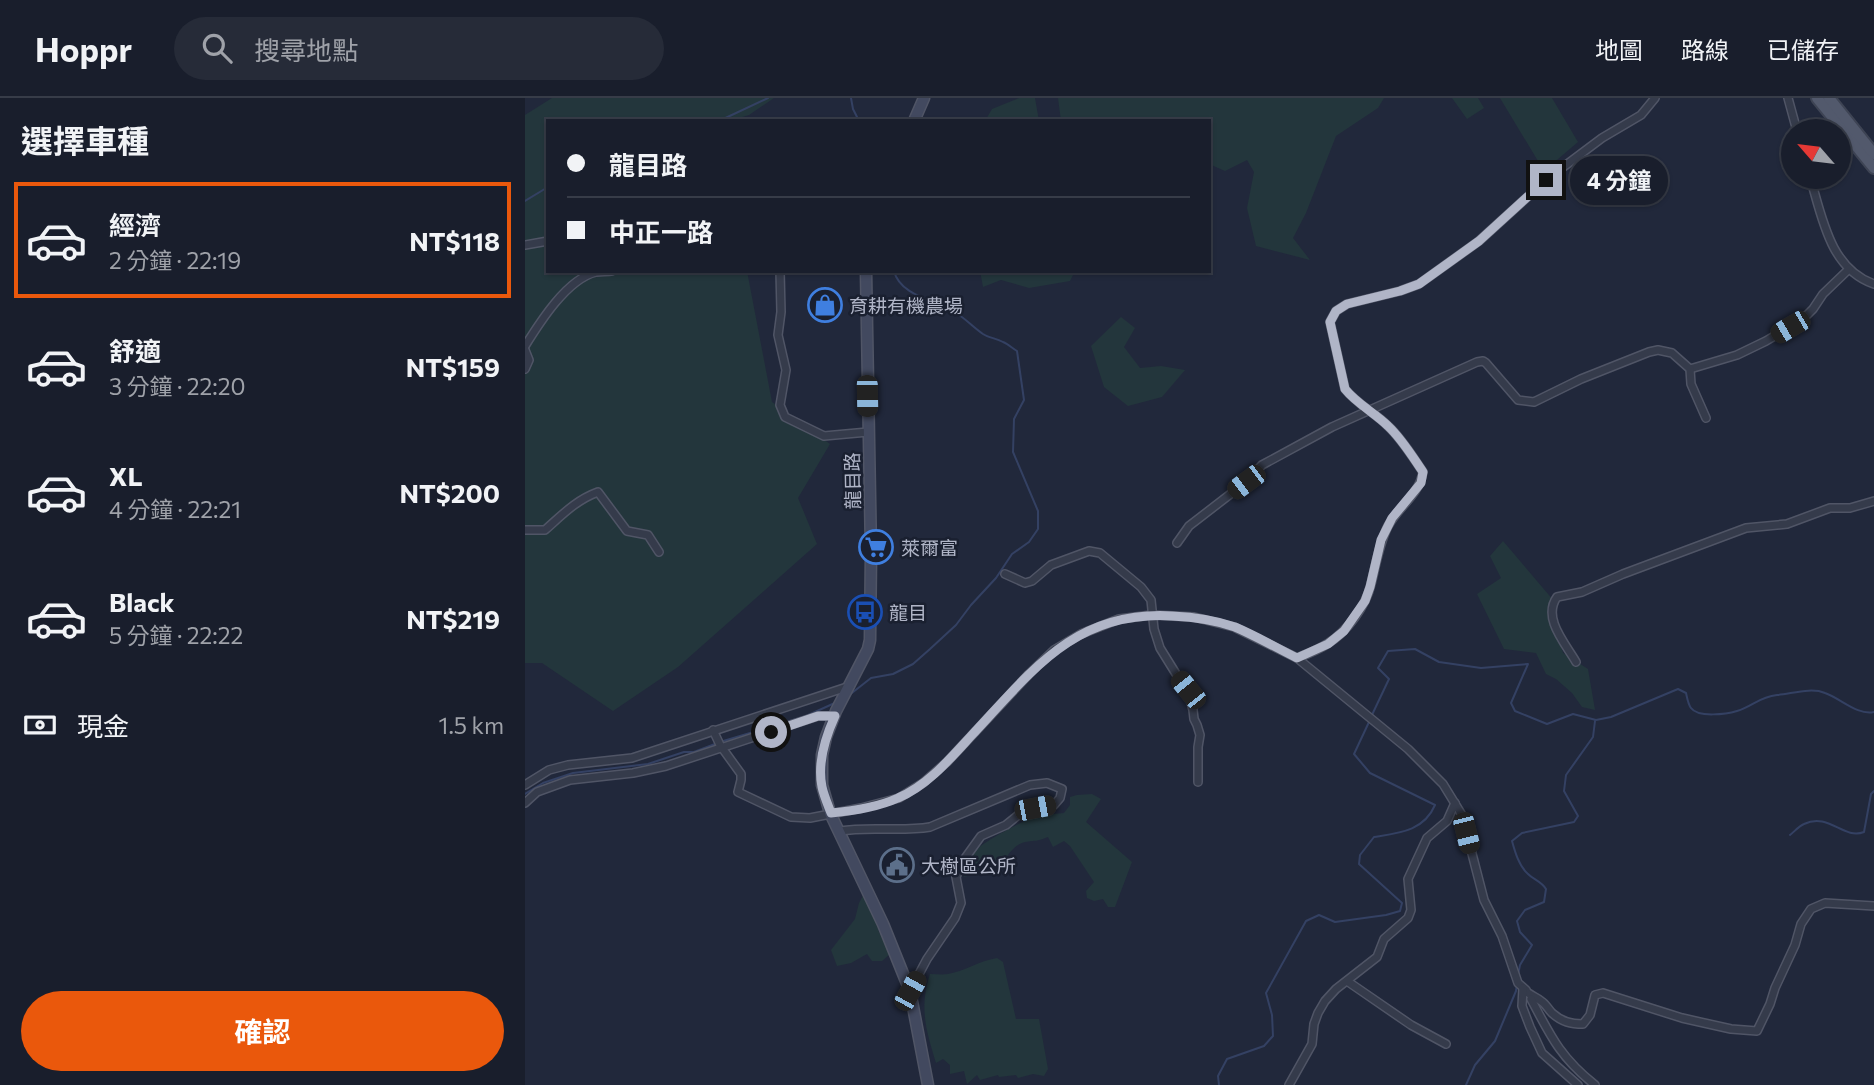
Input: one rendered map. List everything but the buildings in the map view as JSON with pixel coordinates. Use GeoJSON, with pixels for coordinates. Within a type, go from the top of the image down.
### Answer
{"type":"FeatureCollection","features":[{"type":"Feature","properties":{"kind":"main road"},"geometry":{"type":"LineString","coordinates":[[1818,98],[1874,168]]}},
{"type":"Feature","properties":{"kind":"main road"},"geometry":{"type":"LineString","coordinates":[[1829,98],[1874,154]]}},
{"type":"Feature","properties":{"kind":"street"},"geometry":{"type":"LineString","coordinates":[[915,119],[924,98]]}},
{"type":"Feature","properties":{"kind":"street"},"geometry":{"type":"LineString","coordinates":[[1297,658],[1328,644],[1344,631],[1365,601],[1381,540],[1392,518],[1421,483],[1423,472],[1387,425],[1345,389],[1330,322],[1336,311],[1347,304],[1419,284],[1479,241],[1546,180],[1602,138],[1641,114],[1655,98]]}},
{"type":"Feature","properties":{"kind":"street"},"geometry":{"type":"LineString","coordinates":[[1788,98],[1794,119]]}},
{"type":"Feature","properties":{"kind":"street"},"geometry":{"type":"LineString","coordinates":[[1814,189],[1826,230],[1840,260],[1862,279],[1874,284]]}},
{"type":"Feature","properties":{"kind":"street"},"geometry":{"type":"LineString","coordinates":[[525,245],[546,240]]}},
{"type":"Feature","properties":{"kind":"street"},"geometry":{"type":"LineString","coordinates":[[1690,369],[1737,355],[1803,319],[1823,294],[1849,269]]}},
{"type":"Feature","properties":{"kind":"street"},"geometry":{"type":"LineString","coordinates":[[525,369],[529,360],[525,348],[552,306],[582,279],[595,273]]}},
{"type":"Feature","properties":{"kind":"street"},"geometry":{"type":"LineString","coordinates":[[780,273],[781,312],[778,335],[786,370],[782,413],[824,436],[868,432]]}},
{"type":"Feature","properties":{"kind":"street","name":"龍目路"},"geometry":{"type":"LineString","coordinates":[[836,714],[870,640],[866,273]]}},
{"type":"Feature","properties":{"kind":"street"},"geometry":{"type":"LineString","coordinates":[[1177,543],[1189,526],[1246,482],[1262,466],[1332,427],[1483,361],[1513,396],[1518,400],[1534,402],[1581,379],[1649,352],[1658,350],[1672,353],[1690,369],[1691,384],[1706,418]]}},
{"type":"Feature","properties":{"kind":"street"},"geometry":{"type":"LineString","coordinates":[[525,530],[545,530],[573,505],[598,492],[627,531],[648,535],[659,552]]}},
{"type":"Feature","properties":{"kind":"street"},"geometry":{"type":"LineString","coordinates":[[1576,662],[1559,636],[1555,624],[1551,610],[1557,597],[1582,592],[1623,573],[1747,528],[1787,524],[1831,508],[1850,508],[1874,501]]}},
{"type":"Feature","properties":{"kind":"street"},"geometry":{"type":"LineString","coordinates":[[1005,574],[1025,583],[1051,565],[1096,551],[1141,587],[1151,600],[1154,629],[1160,648],[1188,690],[1199,735],[1198,782]]}},
{"type":"Feature","properties":{"kind":"street"},"geometry":{"type":"LineString","coordinates":[[714,733],[741,774],[738,792],[791,817],[821,817],[846,812],[899,798],[923,783],[947,762],[1054,650],[1081,634],[1119,619],[1152,615],[1194,617],[1234,627],[1297,658],[1417,758],[1443,784],[1462,815],[1484,900],[1521,984],[1526,993],[1545,1003],[1550,1012],[1570,1024],[1583,1024],[1590,1015],[1595,995],[1603,993],[1672,1016],[1731,1029],[1757,1031],[1795,945],[1801,924],[1811,909],[1825,903],[1874,906]]}},
{"type":"Feature","properties":{"kind":"street"},"geometry":{"type":"LineString","coordinates":[[532,786],[633,766],[714,733],[850,686]]}},
{"type":"Feature","properties":{"kind":"street"},"geometry":{"type":"LineString","coordinates":[[525,803],[532,786],[549,770],[568,765],[666,766],[818,716],[836,714],[822,755],[822,785],[831,813],[883,924],[910,991],[928,1085]]}},
{"type":"Feature","properties":{"kind":"street"},"geometry":{"type":"LineString","coordinates":[[840,831],[860,828],[912,830],[930,827],[1030,785],[1047,783],[1062,789],[1060,799],[1054,805],[1022,812],[1006,825],[981,836],[963,861],[956,877],[961,903],[955,918],[927,959],[910,991]]}},
{"type":"Feature","properties":{"kind":"street"},"geometry":{"type":"LineString","coordinates":[[1289,1085],[1312,1044],[1318,1013],[1325,1001],[1377,957],[1384,939],[1408,918],[1411,910],[1408,879],[1427,838],[1447,821],[1455,803]]}},
{"type":"Feature","properties":{"kind":"street"},"geometry":{"type":"LineString","coordinates":[[1346,981],[1411,1025],[1446,1044]]}},
{"type":"Feature","properties":{"kind":"street"},"geometry":{"type":"LineString","coordinates":[[1521,984],[1522,1006],[1542,1053],[1578,1085]]}},
{"type":"Feature","properties":{"kind":"street"},"geometry":{"type":"LineString","coordinates":[[1531,999],[1555,1043],[1575,1069],[1595,1085]]}},
{"type":"Feature","properties":{"kind":"shaded area"},"geometry":{"type":"Polygon","coordinates":[[[552,98],[774,98],[749,115],[736,119],[546,119],[546,273],[747,273],[772,402],[830,444],[798,498],[817,544],[678,667],[613,711],[542,663],[525,663],[525,115],[552,98]]]}},
{"type":"Feature","properties":{"kind":"shaded area"},"geometry":{"type":"Polygon","coordinates":[[[1019,98],[1035,98],[1039,119],[986,119],[992,109],[1019,98]]]}},
{"type":"Feature","properties":{"kind":"shaded area"},"geometry":{"type":"Polygon","coordinates":[[[1058,98],[1384,98],[1378,108],[1336,136],[1306,213],[1293,238],[1310,260],[1256,246],[1247,208],[1254,172],[1247,160],[1225,171],[1211,165],[1211,119],[1061,119],[1058,98]]]}},
{"type":"Feature","properties":{"kind":"shaded area"},"geometry":{"type":"Polygon","coordinates":[[[1452,98],[1478,98],[1484,108],[1467,119],[1452,98]]]}},
{"type":"Feature","properties":{"kind":"shaded area"},"geometry":{"type":"Polygon","coordinates":[[[1500,98],[1552,98],[1578,142],[1544,171],[1500,98]]]}},
{"type":"Feature","properties":{"kind":"shaded area"},"geometry":{"type":"Polygon","coordinates":[[[980,273],[1074,273],[1070,281],[1029,288],[1001,280],[983,287],[980,273]]]}},
{"type":"Feature","properties":{"kind":"shaded area"},"geometry":{"type":"Polygon","coordinates":[[[1121,317],[1135,328],[1124,347],[1140,368],[1161,366],[1185,370],[1162,397],[1128,406],[1104,387],[1091,346],[1121,317]]]}},
{"type":"Feature","properties":{"kind":"shaded area"},"geometry":{"type":"Polygon","coordinates":[[[1503,541],[1554,601],[1555,623],[1563,653],[1588,669],[1595,710],[1582,707],[1572,693],[1546,674],[1536,653],[1504,649],[1477,594],[1501,578],[1490,556],[1503,541]]]}},
{"type":"Feature","properties":{"kind":"shaded area"},"geometry":{"type":"Polygon","coordinates":[[[1092,794],[1101,799],[1086,822],[1132,862],[1115,907],[1108,907],[1103,899],[1094,901],[1087,898],[1086,891],[1094,882],[1070,846],[1064,841],[1053,847],[1048,837],[1021,843],[1003,861],[987,862],[972,875],[964,877],[972,855],[986,842],[1036,816],[1064,813],[1070,805],[1070,797],[1092,794]]]}},
{"type":"Feature","properties":{"kind":"shaded area"},"geometry":{"type":"Polygon","coordinates":[[[866,890],[879,932],[890,954],[882,961],[872,961],[867,954],[851,963],[837,966],[831,950],[855,919],[866,890]]]}},
{"type":"Feature","properties":{"kind":"shaded area"},"geometry":{"type":"Polygon","coordinates":[[[997,958],[1003,962],[1016,1019],[1039,1019],[1048,1069],[1044,1076],[1033,1074],[1018,1078],[1016,1075],[998,1075],[980,1080],[977,1075],[967,1084],[964,1071],[950,1074],[950,1065],[943,1059],[936,1063],[925,1019],[927,986],[930,974],[954,973],[997,958]]]}},
{"type":"Feature","properties":{"kind":"waterway"},"geometry":{"type":"LineString","coordinates":[[723,119],[768,98]]}},
{"type":"Feature","properties":{"kind":"waterway"},"geometry":{"type":"LineString","coordinates":[[851,98],[858,119]]}},
{"type":"Feature","properties":{"kind":"waterway"},"geometry":{"type":"LineString","coordinates":[[525,201],[546,188]]}},
{"type":"Feature","properties":{"kind":"waterway"},"geometry":{"type":"LineString","coordinates":[[848,696],[871,678],[893,674],[913,664],[956,625],[996,578],[1012,554],[1029,542],[1038,529],[1038,511],[1013,452],[1014,419],[1024,400],[1017,351],[983,334],[956,313],[911,292],[895,273]]}},
{"type":"Feature","properties":{"kind":"waterway"},"geometry":{"type":"LineString","coordinates":[[1371,717],[1389,679],[1378,668],[1388,651],[1415,649],[1439,662],[1481,668],[1528,664],[1511,703],[1515,711],[1547,724],[1573,714],[1596,720],[1611,717],[1678,689],[1686,693],[1691,708],[1706,714],[1737,711],[1771,696],[1801,691],[1819,691],[1862,711],[1874,712]]}},
{"type":"Feature","properties":{"kind":"waterway"},"geometry":{"type":"LineString","coordinates":[[720,742],[806,716],[837,702]]}},
{"type":"Feature","properties":{"kind":"waterway"},"geometry":{"type":"LineString","coordinates":[[1518,975],[1520,965],[1532,945],[1520,932],[1517,921],[1525,910],[1544,902],[1546,889],[1522,867],[1512,841],[1522,833],[1574,822],[1578,816],[1564,791],[1566,775],[1593,737],[1595,721]]}},
{"type":"Feature","properties":{"kind":"waterway"},"geometry":{"type":"LineString","coordinates":[[1219,1085],[1218,1076],[1227,1059],[1264,1046],[1273,1036],[1272,1015],[1266,993],[1306,921],[1319,915],[1335,922],[1400,911],[1402,903],[1359,864],[1360,855],[1374,837],[1410,829],[1424,820],[1435,805],[1370,773],[1354,754],[1369,722]]}},
{"type":"Feature","properties":{"kind":"waterway"},"geometry":{"type":"LineString","coordinates":[[525,794],[543,783],[573,773],[648,764],[715,744]]}},
{"type":"Feature","properties":{"kind":"waterway"},"geometry":{"type":"LineString","coordinates":[[1790,835],[1802,825],[1813,821],[1828,823],[1849,832],[1864,832],[1871,794],[1874,791]]}},
{"type":"Feature","properties":{"kind":"waterway"},"geometry":{"type":"LineString","coordinates":[[1466,1085],[1475,1065],[1495,1041],[1517,984]]}},
{"type":"Feature","properties":{"kind":"place","name":"育耕有機農場"},"geometry":{"type":"Point","coordinates":[825,305]}},
{"type":"Feature","properties":{"kind":"place","name":"萊爾富"},"geometry":{"type":"Point","coordinates":[876,547]}},
{"type":"Feature","properties":{"kind":"place","name":"龍目"},"geometry":{"type":"Point","coordinates":[865,612]}},
{"type":"Feature","properties":{"kind":"place","name":"大樹區公所"},"geometry":{"type":"Point","coordinates":[897,865]}},
{"type":"Feature","properties":{"kind":"route"},"geometry":{"type":"LineString","coordinates":[[771,732],[818,716],[835,716],[822,755],[822,785],[831,813],[846,812],[899,798],[923,783],[947,762],[1054,650],[1081,634],[1119,619],[1152,615],[1194,617],[1234,627],[1297,658],[1328,644],[1344,631],[1365,601],[1381,540],[1392,518],[1421,483],[1423,472],[1387,425],[1345,389],[1330,322],[1336,311],[1347,304],[1419,284],[1479,241],[1546,180]]}}]}
